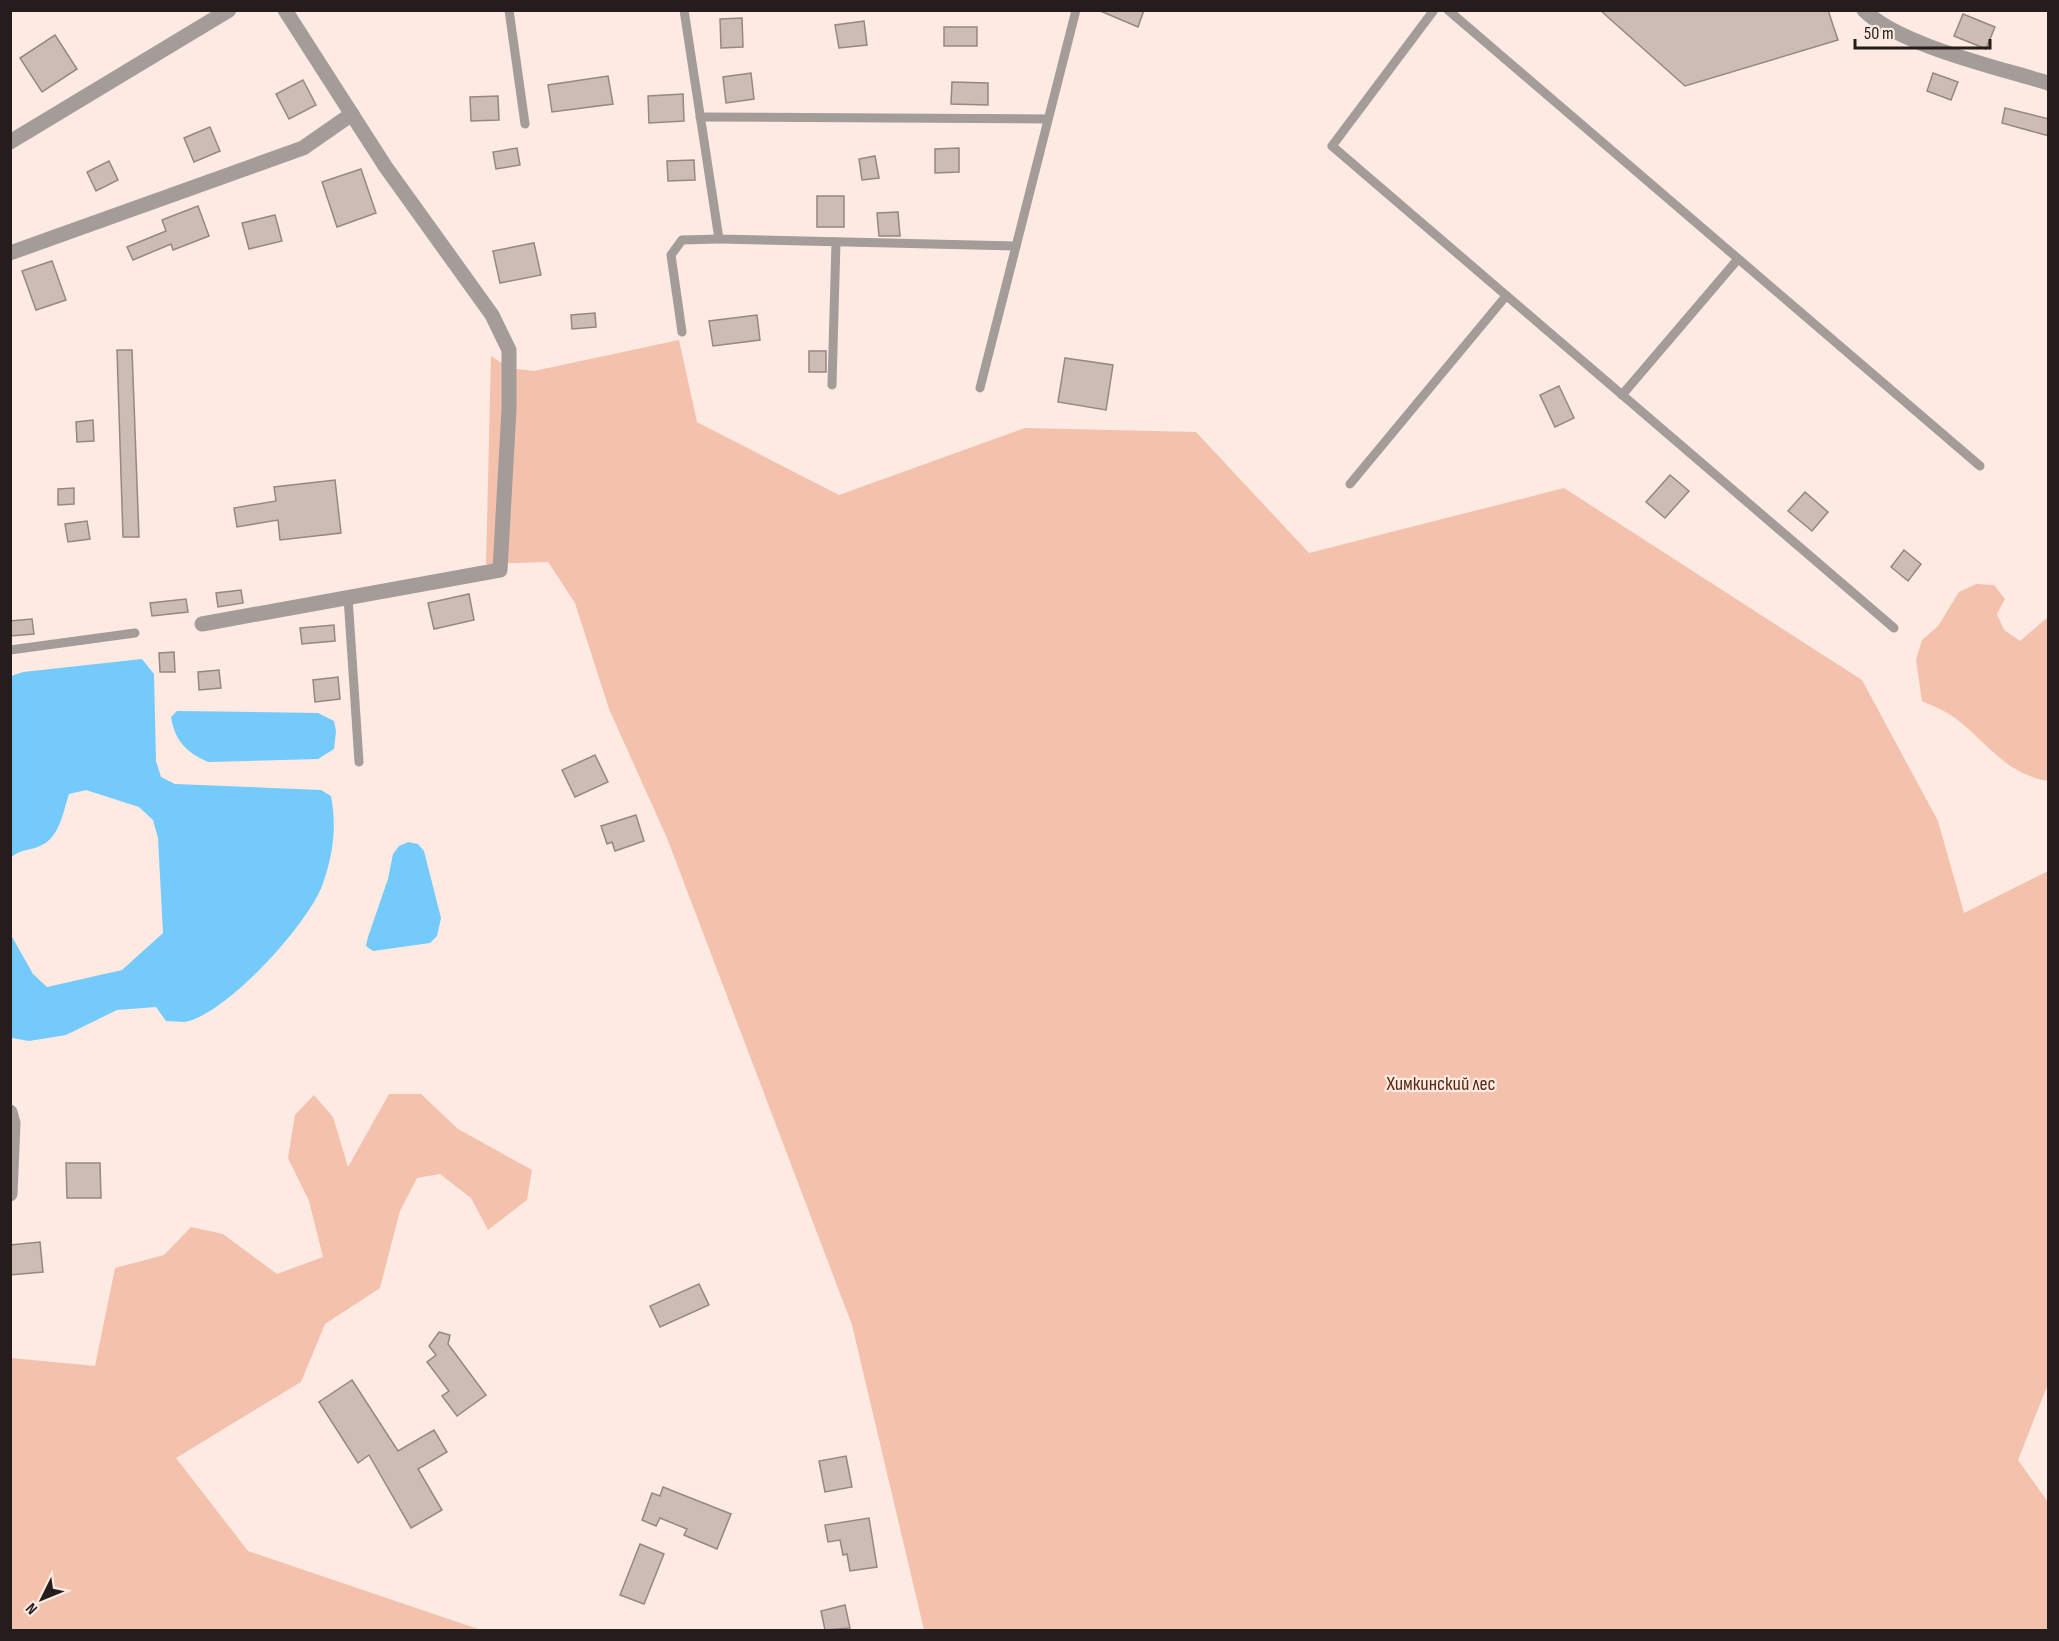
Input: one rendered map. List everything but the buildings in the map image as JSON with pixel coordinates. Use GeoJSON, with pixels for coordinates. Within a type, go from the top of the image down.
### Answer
{"type":"FeatureCollection","features":[{"type":"Feature","properties":{"kind":"street"},"geometry":{"type":"LineString","coordinates":[[10,142],[230,10]]}},
{"type":"Feature","properties":{"kind":"street"},"geometry":{"type":"LineString","coordinates":[[202,624],[500,570],[509,409],[509,350],[492,315],[386,166],[285,10]]}},
{"type":"Feature","properties":{"kind":"street"},"geometry":{"type":"LineString","coordinates":[[1864,10],[1875,22],[1937,49],[2049,83]]}},
{"type":"Feature","properties":{"kind":"street"},"geometry":{"type":"LineString","coordinates":[[10,253],[303,148],[352,114]]}},
{"type":"Feature","properties":{"kind":"street"},"geometry":{"type":"LineString","coordinates":[[10,1112],[13,1123],[10,1194]]}},
{"type":"Feature","properties":{"kind":"lane"},"geometry":{"type":"LineString","coordinates":[[509,10],[525,124]]}},
{"type":"Feature","properties":{"kind":"lane"},"geometry":{"type":"LineString","coordinates":[[684,10],[719,239]]}},
{"type":"Feature","properties":{"kind":"lane"},"geometry":{"type":"LineString","coordinates":[[980,388],[1076,10]]}},
{"type":"Feature","properties":{"kind":"lane"},"geometry":{"type":"LineString","coordinates":[[1434,10],[1332,146],[1894,627]]}},
{"type":"Feature","properties":{"kind":"lane"},"geometry":{"type":"LineString","coordinates":[[1448,10],[1980,466]]}},
{"type":"Feature","properties":{"kind":"lane"},"geometry":{"type":"LineString","coordinates":[[700,117],[1048,119]]}},
{"type":"Feature","properties":{"kind":"lane"},"geometry":{"type":"LineString","coordinates":[[682,332],[671,255],[682,240],[1016,246]]}},
{"type":"Feature","properties":{"kind":"lane"},"geometry":{"type":"LineString","coordinates":[[832,385],[836,242]]}},
{"type":"Feature","properties":{"kind":"lane"},"geometry":{"type":"LineString","coordinates":[[1622,395],[1738,259]]}},
{"type":"Feature","properties":{"kind":"lane"},"geometry":{"type":"LineString","coordinates":[[1350,484],[1506,296]]}},
{"type":"Feature","properties":{"kind":"lane"},"geometry":{"type":"LineString","coordinates":[[348,597],[359,762]]}},
{"type":"Feature","properties":{"kind":"lane"},"geometry":{"type":"LineString","coordinates":[[10,650],[135,633]]}},
{"type":"Feature","properties":{"kind":"green space","name":"Химкинский лес"},"geometry":{"type":"Polygon","coordinates":[[[679,340],[697,422],[839,495],[1025,428],[1196,432],[1309,553],[1564,488],[1862,680],[1938,821],[1964,913],[2048,871],[2048,1384],[2018,1460],[2048,1502],[2048,1630],[924,1630],[852,1325],[667,838],[609,709],[575,603],[548,562],[486,564],[491,356],[509,368],[534,371],[679,340]]]}},
{"type":"Feature","properties":{"kind":"green space"},"geometry":{"type":"Polygon","coordinates":[[[1976,584],[1994,585],[2005,599],[1997,614],[2004,630],[2020,641],[2048,617],[2048,781],[2020,772],[1997,756],[1955,718],[1922,701],[1916,660],[1922,640],[1938,626],[1959,592],[1976,584]]]}},
{"type":"Feature","properties":{"kind":"green space"},"geometry":{"type":"Polygon","coordinates":[[[389,1094],[421,1094],[458,1129],[532,1170],[527,1200],[488,1230],[471,1198],[440,1174],[417,1178],[400,1211],[380,1288],[325,1324],[301,1382],[176,1458],[248,1551],[481,1630],[11,1630],[11,1358],[95,1366],[115,1268],[164,1255],[191,1227],[223,1234],[277,1274],[323,1257],[309,1201],[288,1158],[295,1115],[314,1095],[333,1117],[348,1167],[389,1094]]]}},
{"type":"Feature","properties":{"kind":"water"},"geometry":{"type":"Polygon","coordinates":[[[142,659],[154,674],[156,761],[161,777],[175,784],[321,790],[331,796],[334,819],[333,841],[322,886],[314,903],[300,923],[264,966],[222,1003],[202,1015],[185,1022],[166,1021],[156,1007],[117,1010],[66,1035],[29,1041],[12,1038],[11,935],[33,974],[47,987],[122,970],[163,933],[158,838],[153,820],[139,807],[86,790],[69,794],[60,823],[53,836],[42,845],[11,857],[11,676],[23,672],[142,659]]]}},
{"type":"Feature","properties":{"kind":"water"},"geometry":{"type":"Polygon","coordinates":[[[177,711],[318,713],[334,721],[336,731],[334,749],[318,759],[208,762],[188,750],[175,733],[171,717],[177,711]]]}},
{"type":"Feature","properties":{"kind":"water"},"geometry":{"type":"Polygon","coordinates":[[[408,842],[418,844],[424,851],[441,918],[437,936],[430,943],[373,951],[366,946],[388,879],[393,854],[399,846],[408,842]]]}}]}
